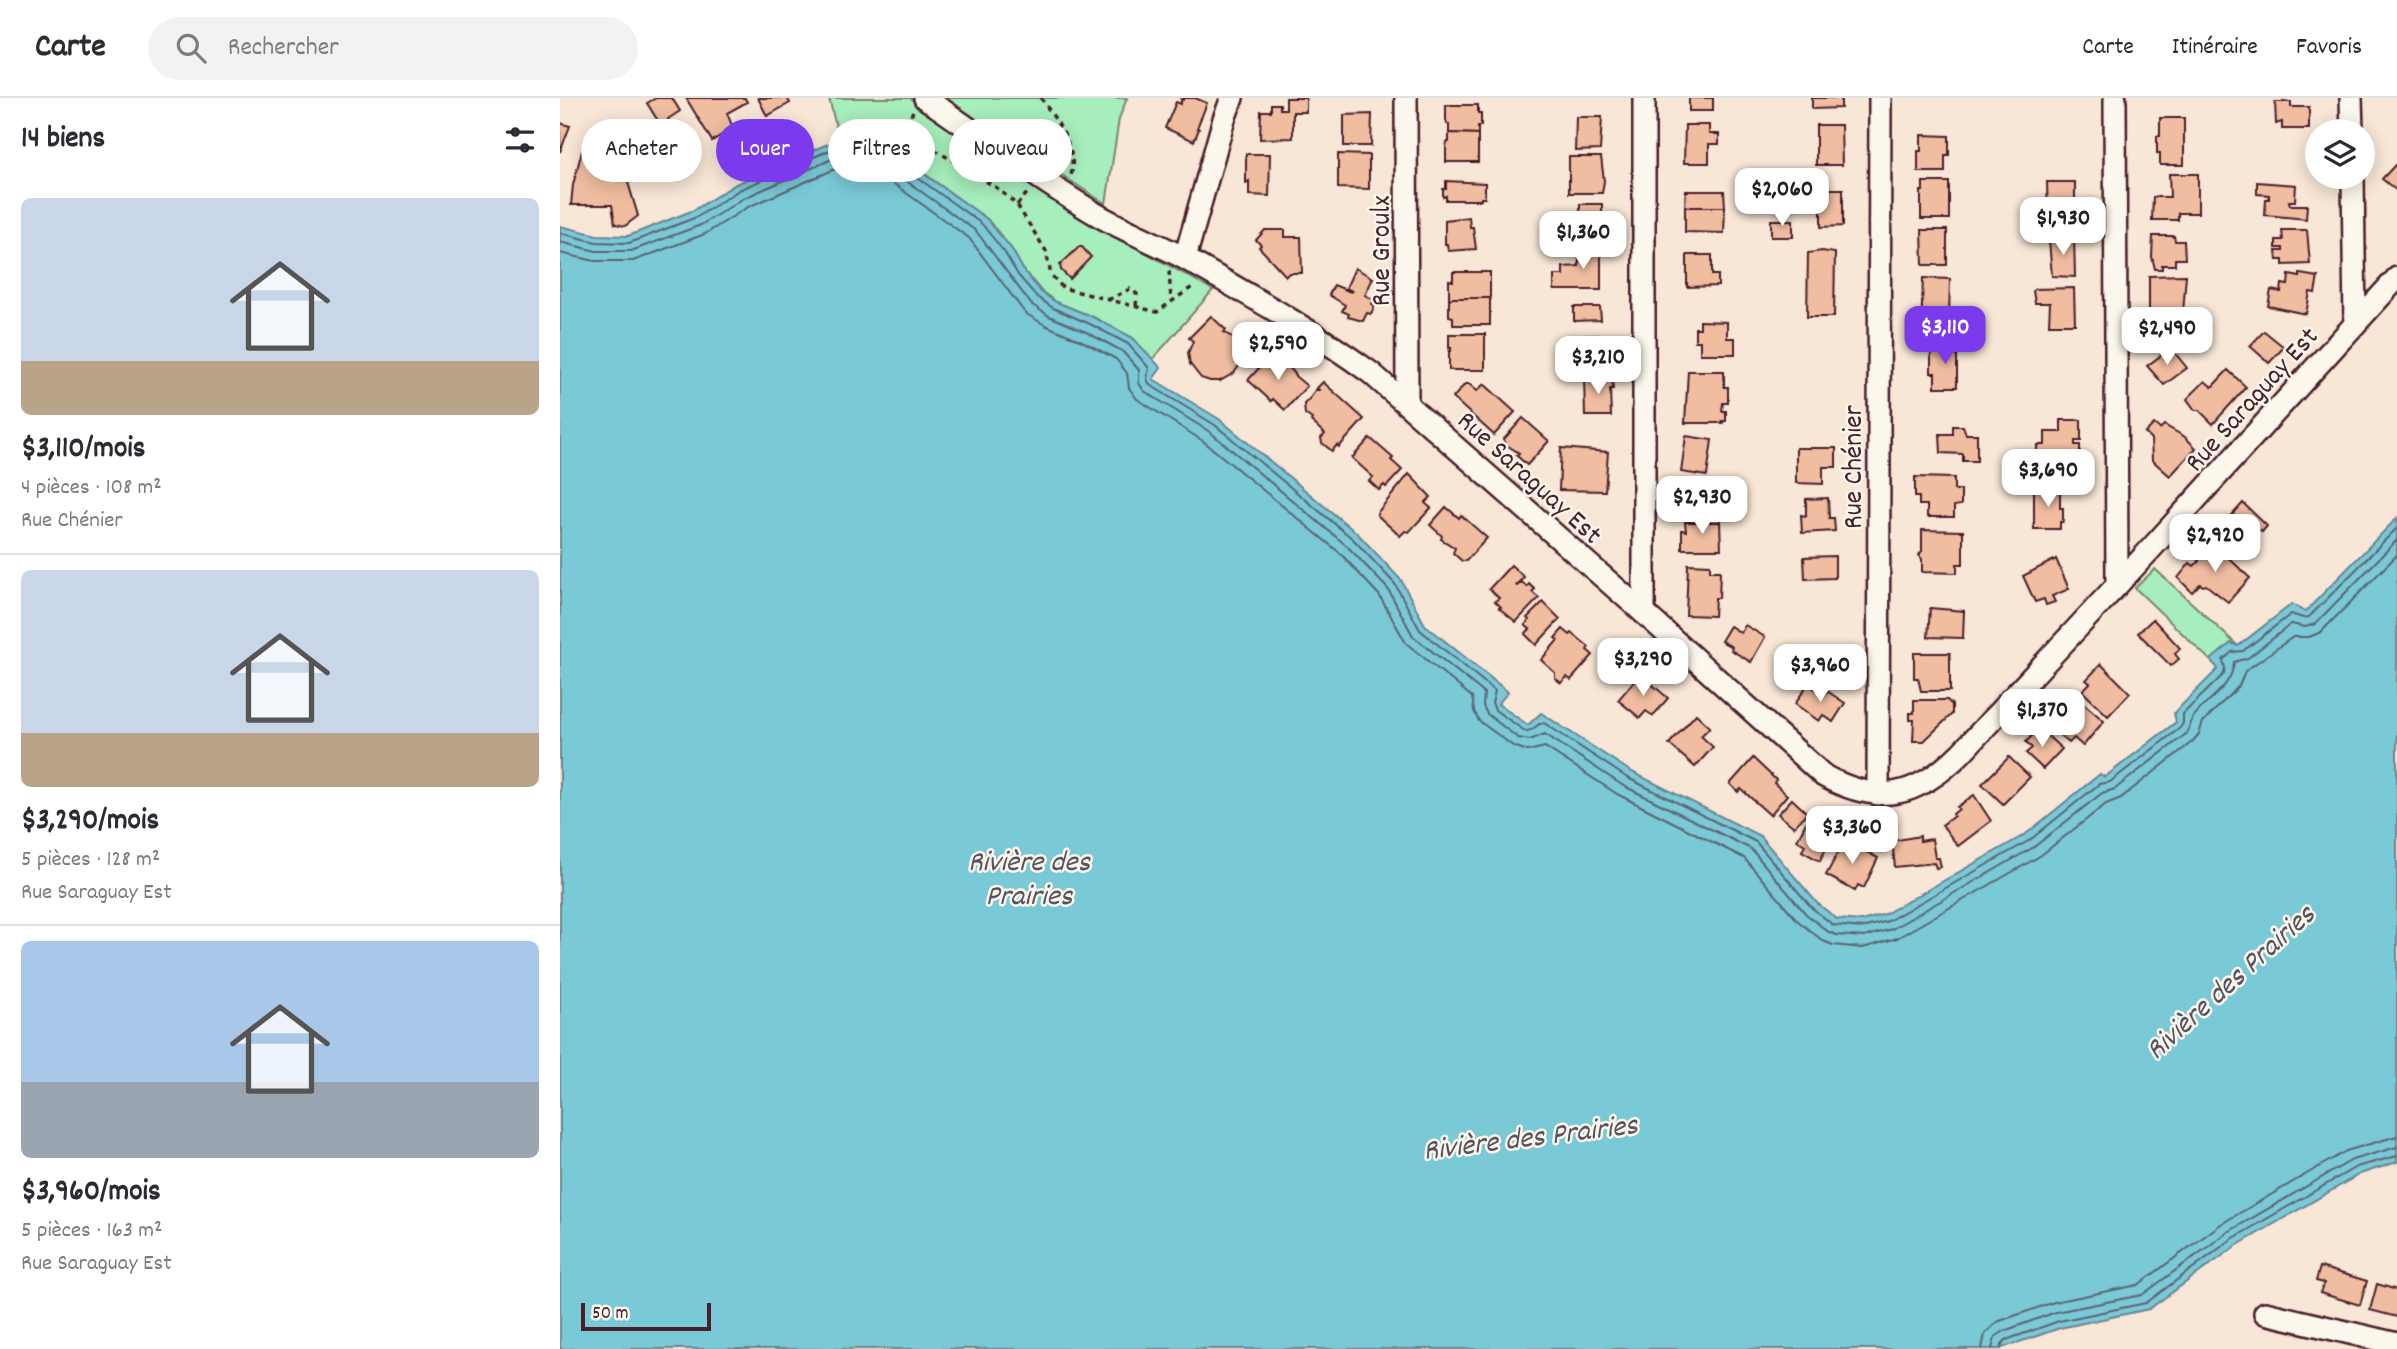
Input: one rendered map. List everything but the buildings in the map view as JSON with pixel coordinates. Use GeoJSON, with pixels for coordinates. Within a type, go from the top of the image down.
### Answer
{"type":"FeatureCollection","features":[{"type":"Feature","properties":{"kind":"street"},"geometry":{"type":"LineString","coordinates":[[1176,254],[1232,98]]}},
{"type":"Feature","properties":{"kind":"street","name":"Rue Groulx"},"geometry":{"type":"LineString","coordinates":[[1406,98],[1407,403]]}},
{"type":"Feature","properties":{"kind":"street"},"geometry":{"type":"LineString","coordinates":[[1644,98],[1644,613]]}},
{"type":"Feature","properties":{"kind":"street","name":"Rue Chénier"},"geometry":{"type":"LineString","coordinates":[[1878,794],[1880,98]]}},
{"type":"Feature","properties":{"kind":"street"},"geometry":{"type":"LineString","coordinates":[[2115,98],[2117,584]]}},
{"type":"Feature","properties":{"kind":"street"},"geometry":{"type":"LineString","coordinates":[[2351,98],[2352,119]]}},
{"type":"Feature","properties":{"kind":"street","name":"Rue Saraguay Est"},"geometry":{"type":"LineString","coordinates":[[927,99],[1097,214],[1176,254],[1326,341],[1371,373],[1644,613],[1824,776],[1861,792],[1878,794],[1909,789],[1924,784],[1943,771],[2397,278]]}},
{"type":"Feature","properties":{"kind":"street"},"geometry":{"type":"LineString","coordinates":[[2353,189],[2355,324]]}},
{"type":"Feature","properties":{"kind":"street"},"geometry":{"type":"LineString","coordinates":[[2265,1312],[2397,1344]]}},
{"type":"Feature","properties":{"kind":"path"},"geometry":{"type":"LineString","coordinates":[[1041,98],[1066,137],[1071,155],[1072,174],[1065,194]]}},
{"type":"Feature","properties":{"kind":"path"},"geometry":{"type":"LineString","coordinates":[[927,99],[911,113],[912,129],[919,140],[997,188],[1017,205],[1046,251],[1051,275],[1063,288],[1157,312],[1211,275]]}},
{"type":"Feature","properties":{"kind":"path"},"geometry":{"type":"LineString","coordinates":[[1171,300],[1176,254]]}},
{"type":"Feature","properties":{"kind":"path"},"geometry":{"type":"LineString","coordinates":[[1108,300],[1130,289],[1137,294],[1136,307]]}},
{"type":"Feature","properties":{"kind":"green space"},"geometry":{"type":"Polygon","coordinates":[[[829,98],[910,98],[949,126],[949,182],[1027,182],[1074,213],[1213,290],[1152,360],[1133,338],[1056,302],[1041,291],[987,219],[935,182],[935,119],[834,119],[829,98]]]}},
{"type":"Feature","properties":{"kind":"green space"},"geometry":{"type":"Polygon","coordinates":[[[944,98],[1127,98],[1119,119],[1106,204],[1072,182],[1072,119],[976,119],[944,98]]]}},
{"type":"Feature","properties":{"kind":"green space"},"geometry":{"type":"Polygon","coordinates":[[[2155,569],[2238,646],[2216,666],[2135,588],[2155,569]]]}},
{"type":"Feature","properties":{"kind":"water","name":"Rivière des Prairies"},"geometry":{"type":"Polygon","coordinates":[[[828,144],[828,182],[935,182],[987,219],[1041,292],[1056,302],[1133,338],[1161,368],[1153,379],[1219,419],[1358,534],[1401,580],[1425,625],[1508,692],[1498,704],[1528,725],[1541,713],[1630,771],[1760,836],[1817,903],[1837,919],[1862,921],[1885,914],[2026,834],[2100,774],[2105,777],[2176,722],[2174,713],[2218,669],[2211,660],[2231,643],[2238,646],[2292,604],[2305,612],[2397,518],[2397,1162],[2360,1174],[2236,1246],[2149,1309],[2060,1328],[1999,1349],[560,1349],[560,226],[597,235],[628,236],[694,210],[741,182],[814,182],[814,150],[828,144]]]}}]}
